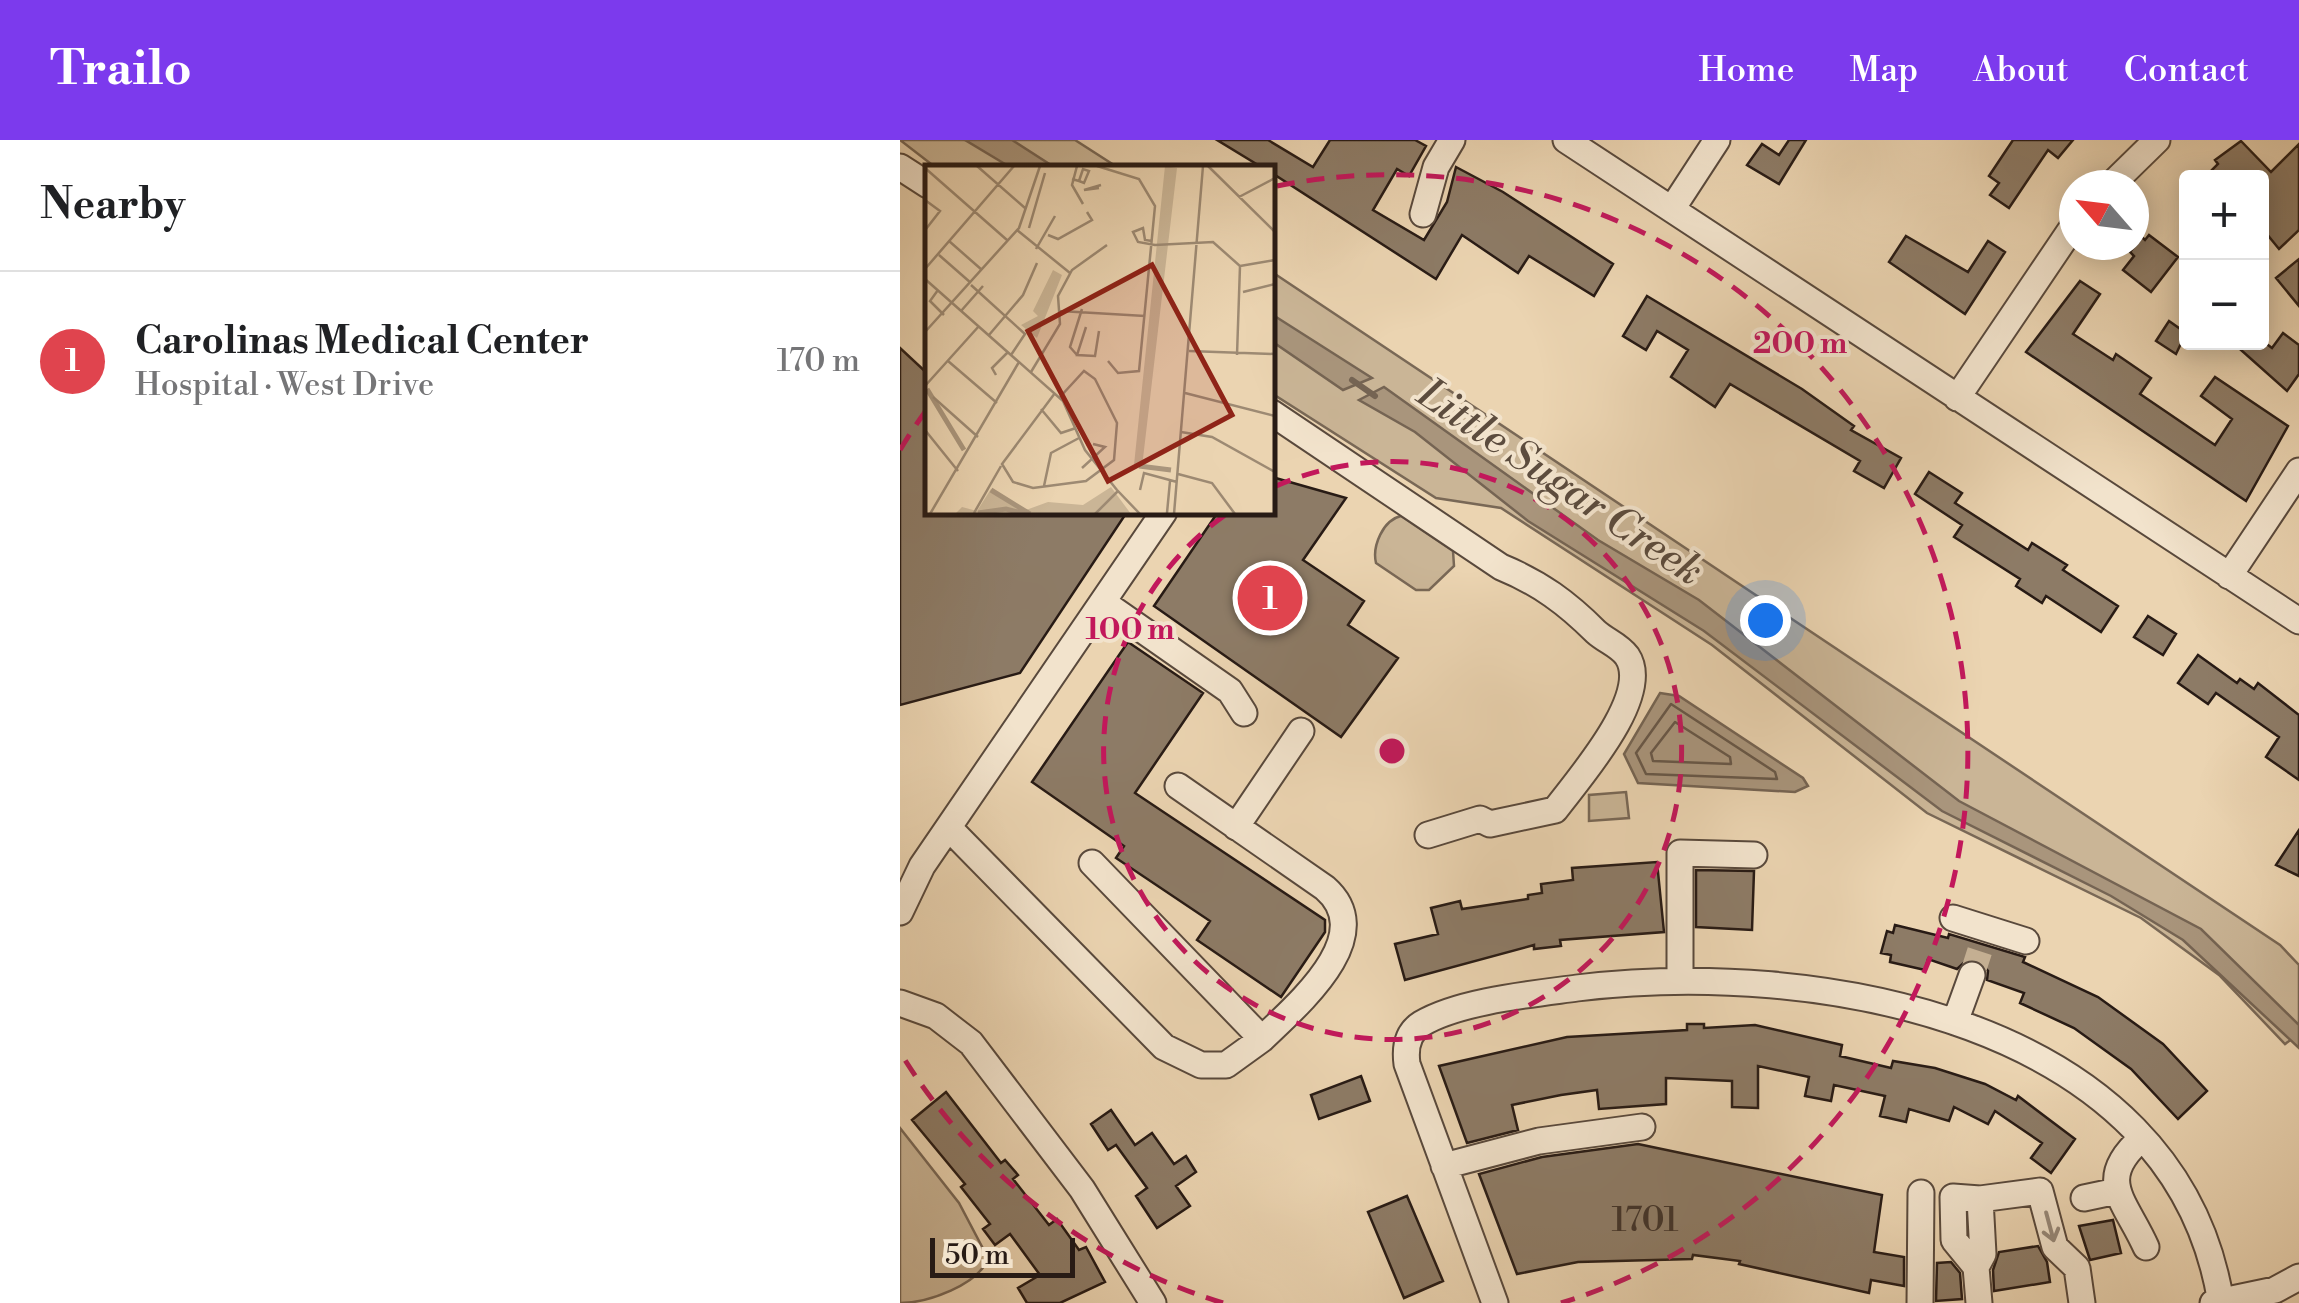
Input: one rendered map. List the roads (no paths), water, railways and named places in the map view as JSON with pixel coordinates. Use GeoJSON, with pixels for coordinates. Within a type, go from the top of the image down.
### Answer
{"type":"FeatureCollection","features":[{"type":"Feature","properties":{"kind":"street"},"geometry":{"type":"LineString","coordinates":[[1422,214],[1436,167],[1452,140]]}},
{"type":"Feature","properties":{"kind":"street"},"geometry":{"type":"LineString","coordinates":[[1566,140],[2299,621]]}},
{"type":"Feature","properties":{"kind":"street"},"geometry":{"type":"LineString","coordinates":[[1672,209],[1717,140]]}},
{"type":"Feature","properties":{"kind":"street"},"geometry":{"type":"LineString","coordinates":[[2126,170],[2157,140]]}},
{"type":"Feature","properties":{"kind":"street"},"geometry":{"type":"LineString","coordinates":[[900,167],[925,183]]}},
{"type":"Feature","properties":{"kind":"street"},"geometry":{"type":"LineString","coordinates":[[1958,398],[2059,247]]}},
{"type":"Feature","properties":{"kind":"street"},"geometry":{"type":"LineString","coordinates":[[1275,415],[1501,567],[1534,580],[1581,613],[1632,667],[1635,680],[1628,706],[1555,810],[1490,824]]}},
{"type":"Feature","properties":{"kind":"street"},"geometry":{"type":"LineString","coordinates":[[2230,576],[2299,471]]}},
{"type":"Feature","properties":{"kind":"street"},"geometry":{"type":"LineString","coordinates":[[900,912],[922,866],[1162,515]]}},
{"type":"Feature","properties":{"kind":"street"},"geometry":{"type":"LineString","coordinates":[[1104,603],[1230,691],[1244,713]]}},
{"type":"Feature","properties":{"kind":"street"},"geometry":{"type":"LineString","coordinates":[[1236,828],[1301,731]]}},
{"type":"Feature","properties":{"kind":"street"},"geometry":{"type":"LineString","coordinates":[[949,828],[1164,1047],[1182,1059],[1226,1065],[1262,1039],[1302,1000],[1344,936],[1345,921],[1341,907],[1325,888],[1178,786]]}},
{"type":"Feature","properties":{"kind":"street"},"geometry":{"type":"LineString","coordinates":[[1680,982],[1680,854],[1754,855]]}},
{"type":"Feature","properties":{"kind":"street"},"geometry":{"type":"LineString","coordinates":[[1092,864],[1262,1039]]}},
{"type":"Feature","properties":{"kind":"street"},"geometry":{"type":"LineString","coordinates":[[1953,918],[1986,933],[2026,941]]}},
{"type":"Feature","properties":{"kind":"street"},"geometry":{"type":"LineString","coordinates":[[1955,1022],[1972,975]]}},
{"type":"Feature","properties":{"kind":"street"},"geometry":{"type":"LineString","coordinates":[[1495,1303],[1406,1064],[1405,1050],[1418,1026],[1511,998],[1611,984],[1680,982],[1806,989],[1955,1022],[2026,1050],[2067,1072],[2102,1098],[2142,1138],[2185,1201],[2218,1302],[2287,1291],[2299,1277]]}},
{"type":"Feature","properties":{"kind":"street"},"geometry":{"type":"LineString","coordinates":[[900,1003],[936,1016],[970,1042],[1082,1190],[1153,1303]]}},
{"type":"Feature","properties":{"kind":"street"},"geometry":{"type":"LineString","coordinates":[[1444,1166],[1539,1141],[1642,1128]]}},
{"type":"Feature","properties":{"kind":"street"},"geometry":{"type":"LineString","coordinates":[[2142,1138],[2116,1166],[2117,1191],[2146,1247]]}},
{"type":"Feature","properties":{"kind":"street"},"geometry":{"type":"LineString","coordinates":[[1979,1303],[1976,1266],[1954,1240],[1953,1197],[1980,1199],[2040,1190],[2055,1246],[2077,1268],[2082,1303]]}},
{"type":"Feature","properties":{"kind":"street"},"geometry":{"type":"LineString","coordinates":[[2084,1198],[2117,1191]]}},
{"type":"Feature","properties":{"kind":"street"},"geometry":{"type":"LineString","coordinates":[[1920,1303],[1921,1193]]}},
{"type":"Feature","properties":{"kind":"water"},"geometry":{"type":"Polygon","coordinates":[[[965,140],[1012,140],[1051,165],[1007,165],[965,140]]]}},
{"type":"Feature","properties":{"kind":"water"},"geometry":{"type":"Polygon","coordinates":[[[1275,316],[1372,378],[1343,390],[1275,343],[1275,316]]]}},
{"type":"Feature","properties":{"kind":"water"},"geometry":{"type":"Polygon","coordinates":[[[1384,387],[1598,540],[1699,600],[1959,801],[2201,929],[2299,1025],[2299,1048],[2183,940],[2111,896],[1942,811],[1704,631],[1528,521],[1415,432],[1359,400],[1384,387]]]}},
{"type":"Feature","properties":{"kind":"water"},"geometry":{"type":"Polygon","coordinates":[[[1660,693],[1679,696],[1803,778],[1808,786],[1795,792],[1638,783],[1624,754],[1660,693]]]}},
{"type":"Feature","properties":{"kind":"waterway","name":"Little Sugar Creek"},"geometry":{"type":"LineString","coordinates":[[1352,380],[1375,396]]}},
{"type":"Feature","properties":{"kind":"tunnel"},"geometry":{"type":"LineString","coordinates":[[1972,975],[1984,938]]}},
{"type":"Feature","properties":{"kind":"place","name":"Carolinas Medical Center"},"geometry":{"type":"Point","coordinates":[1270,598]}}]}
